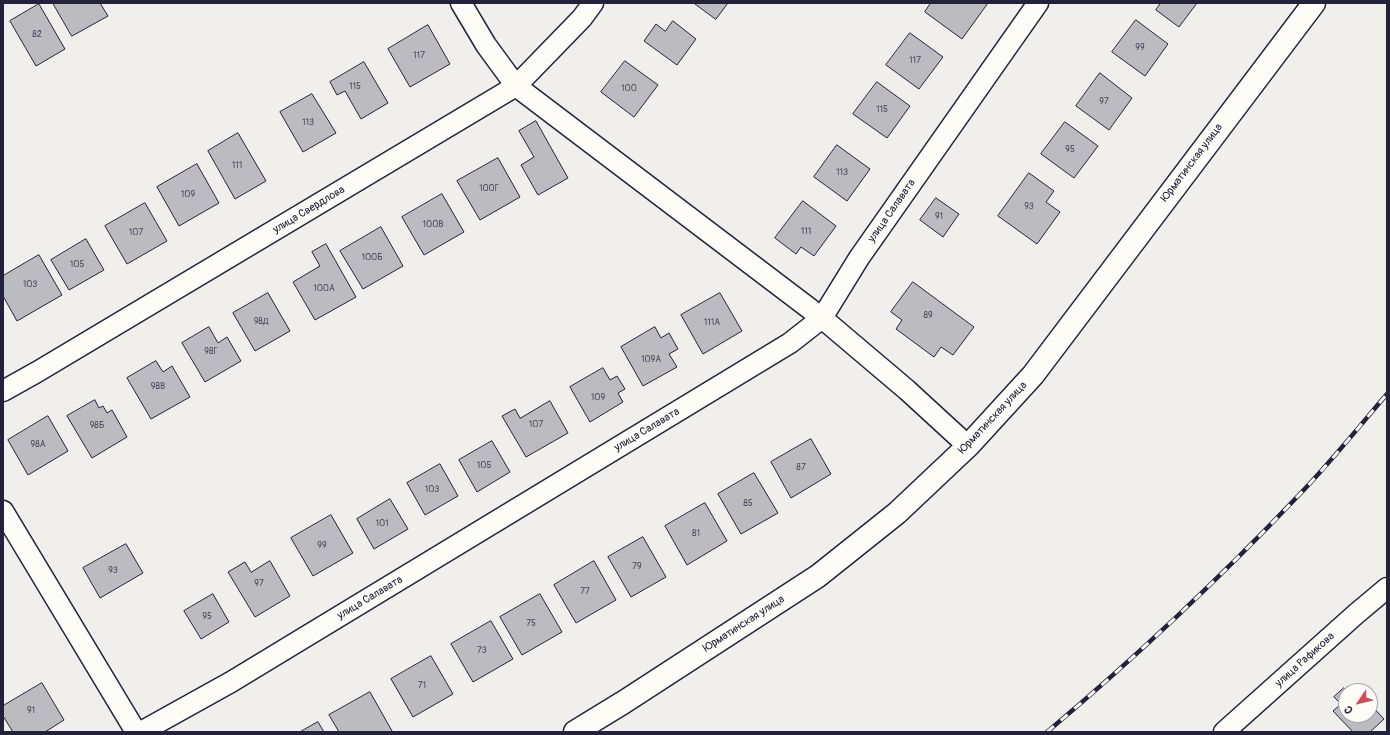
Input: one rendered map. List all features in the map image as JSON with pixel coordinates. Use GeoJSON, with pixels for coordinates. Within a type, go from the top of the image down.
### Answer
{"type":"FeatureCollection","features":[{"type":"Feature","properties":{"kind":"main road","name":"Юрматинская улица"},"geometry":{"type":"LineString","coordinates":[[575,732],[624,702],[818,576],[897,514],[968,446],[1033,375],[1314,3]]}},
{"type":"Feature","properties":{"kind":"street"},"geometry":{"type":"LineString","coordinates":[[462,3],[486,45],[516,86],[822,318],[907,390],[968,446]]}},
{"type":"Feature","properties":{"kind":"street","name":"улица Свердлова"},"geometry":{"type":"LineString","coordinates":[[3,391],[51,364],[516,86],[582,18],[593,3]]}},
{"type":"Feature","properties":{"kind":"street","name":"улица Салавата"},"geometry":{"type":"LineString","coordinates":[[141,732],[231,682],[790,343],[822,318],[859,258],[1038,3]]}},
{"type":"Feature","properties":{"kind":"street"},"geometry":{"type":"LineString","coordinates":[[3,511],[136,732]]}},
{"type":"Feature","properties":{"kind":"street","name":"улица Рафикова"},"geometry":{"type":"LineString","coordinates":[[1224,732],[1387,588]]}},
{"type":"Feature","properties":{"kind":"building"},"geometry":{"type":"Polygon","coordinates":[[[53,3],[100,3],[108,16],[72,36],[53,3]]]}},
{"type":"Feature","properties":{"kind":"building"},"geometry":{"type":"Polygon","coordinates":[[[694,3],[728,3],[716,19],[694,3]]]}},
{"type":"Feature","properties":{"kind":"building"},"geometry":{"type":"Polygon","coordinates":[[[931,3],[988,3],[962,39],[925,12],[931,3]]]}},
{"type":"Feature","properties":{"kind":"building"},"geometry":{"type":"Polygon","coordinates":[[[1161,3],[1197,3],[1179,27],[1156,10],[1161,3]]]}},
{"type":"Feature","properties":{"kind":"building"},"geometry":{"type":"Polygon","coordinates":[[[39,4],[65,49],[36,66],[10,21],[39,4]]]}},
{"type":"Feature","properties":{"kind":"building"},"geometry":{"type":"Polygon","coordinates":[[[1136,20],[1168,44],[1145,76],[1112,52],[1136,20]]]}},
{"type":"Feature","properties":{"kind":"building"},"geometry":{"type":"Polygon","coordinates":[[[673,21],[696,39],[677,65],[644,41],[656,24],[665,31],[673,21]]]}},
{"type":"Feature","properties":{"kind":"building"},"geometry":{"type":"Polygon","coordinates":[[[428,25],[450,64],[410,87],[388,49],[428,25]]]}},
{"type":"Feature","properties":{"kind":"building"},"geometry":{"type":"Polygon","coordinates":[[[910,33],[943,57],[919,89],[886,65],[910,33]]]}},
{"type":"Feature","properties":{"kind":"building"},"geometry":{"type":"Polygon","coordinates":[[[625,61],[658,85],[634,117],[601,92],[625,61]]]}},
{"type":"Feature","properties":{"kind":"building"},"geometry":{"type":"Polygon","coordinates":[[[364,62],[388,103],[361,119],[345,91],[337,95],[330,82],[364,62]]]}},
{"type":"Feature","properties":{"kind":"building"},"geometry":{"type":"Polygon","coordinates":[[[1100,73],[1132,98],[1109,130],[1076,106],[1100,73]]]}},
{"type":"Feature","properties":{"kind":"building"},"geometry":{"type":"Polygon","coordinates":[[[877,82],[910,106],[887,138],[853,114],[877,82]]]}},
{"type":"Feature","properties":{"kind":"building"},"geometry":{"type":"Polygon","coordinates":[[[312,94],[336,133],[303,152],[280,112],[312,94]]]}},
{"type":"Feature","properties":{"kind":"building"},"geometry":{"type":"Polygon","coordinates":[[[536,121],[568,178],[538,195],[521,165],[534,157],[519,131],[536,121]]]}},
{"type":"Feature","properties":{"kind":"building"},"geometry":{"type":"Polygon","coordinates":[[[1065,122],[1098,146],[1074,178],[1041,154],[1065,122]]]}},
{"type":"Feature","properties":{"kind":"building"},"geometry":{"type":"Polygon","coordinates":[[[238,133],[266,181],[235,199],[208,151],[238,133]]]}},
{"type":"Feature","properties":{"kind":"building"},"geometry":{"type":"Polygon","coordinates":[[[837,145],[870,169],[847,201],[814,177],[837,145]]]}},
{"type":"Feature","properties":{"kind":"building"},"geometry":{"type":"Polygon","coordinates":[[[498,158],[520,197],[480,220],[457,181],[498,158]]]}},
{"type":"Feature","properties":{"kind":"building"},"geometry":{"type":"Polygon","coordinates":[[[197,164],[219,203],[179,226],[157,187],[197,164]]]}},
{"type":"Feature","properties":{"kind":"building"},"geometry":{"type":"Polygon","coordinates":[[[1029,173],[1054,191],[1046,202],[1060,212],[1037,244],[998,216],[1029,173]]]}},
{"type":"Feature","properties":{"kind":"building"},"geometry":{"type":"Polygon","coordinates":[[[442,194],[464,232],[424,255],[402,217],[442,194]]]}},
{"type":"Feature","properties":{"kind":"building"},"geometry":{"type":"Polygon","coordinates":[[[936,198],[959,214],[943,237],[920,220],[936,198]]]}},
{"type":"Feature","properties":{"kind":"building"},"geometry":{"type":"Polygon","coordinates":[[[803,201],[836,226],[814,256],[801,247],[796,254],[775,238],[803,201]]]}},
{"type":"Feature","properties":{"kind":"building"},"geometry":{"type":"Polygon","coordinates":[[[145,203],[167,241],[127,264],[105,226],[145,203]]]}},
{"type":"Feature","properties":{"kind":"building"},"geometry":{"type":"Polygon","coordinates":[[[381,227],[403,266],[363,289],[340,251],[381,227]]]}},
{"type":"Feature","properties":{"kind":"building"},"geometry":{"type":"Polygon","coordinates":[[[86,239],[104,270],[69,290],[51,260],[86,239]]]}},
{"type":"Feature","properties":{"kind":"building"},"geometry":{"type":"Polygon","coordinates":[[[326,244],[356,297],[315,320],[293,282],[320,266],[312,252],[326,244]]]}},
{"type":"Feature","properties":{"kind":"building"},"geometry":{"type":"Polygon","coordinates":[[[39,255],[62,295],[17,321],[3,296],[3,276],[39,255]]]}},
{"type":"Feature","properties":{"kind":"building"},"geometry":{"type":"Polygon","coordinates":[[[913,282],[974,327],[953,355],[941,347],[934,357],[896,329],[902,320],[891,312],[913,282]]]}},
{"type":"Feature","properties":{"kind":"building"},"geometry":{"type":"Polygon","coordinates":[[[268,293],[290,331],[255,351],[233,313],[268,293]]]}},
{"type":"Feature","properties":{"kind":"building"},"geometry":{"type":"Polygon","coordinates":[[[720,293],[742,331],[703,354],[681,315],[720,293]]]}},
{"type":"Feature","properties":{"kind":"building"},"geometry":{"type":"Polygon","coordinates":[[[209,327],[218,343],[227,337],[241,361],[205,382],[182,343],[209,327]]]}},
{"type":"Feature","properties":{"kind":"building"},"geometry":{"type":"Polygon","coordinates":[[[655,327],[661,338],[669,333],[678,349],[669,354],[677,367],[643,386],[621,347],[655,327]]]}},
{"type":"Feature","properties":{"kind":"building"},"geometry":{"type":"Polygon","coordinates":[[[156,361],[163,372],[172,366],[190,397],[151,419],[127,378],[156,361]]]}},
{"type":"Feature","properties":{"kind":"building"},"geometry":{"type":"Polygon","coordinates":[[[603,368],[610,380],[617,376],[625,389],[618,393],[623,402],[590,422],[570,387],[603,368]]]}},
{"type":"Feature","properties":{"kind":"building"},"geometry":{"type":"Polygon","coordinates":[[[95,400],[99,408],[103,406],[107,413],[112,410],[127,437],[92,458],[67,416],[95,400]]]}},
{"type":"Feature","properties":{"kind":"building"},"geometry":{"type":"Polygon","coordinates":[[[550,401],[568,433],[526,457],[502,416],[515,409],[520,418],[550,401]]]}},
{"type":"Feature","properties":{"kind":"building"},"geometry":{"type":"Polygon","coordinates":[[[48,416],[68,451],[28,475],[8,440],[48,416]]]}},
{"type":"Feature","properties":{"kind":"building"},"geometry":{"type":"Polygon","coordinates":[[[811,439],[831,474],[791,498],[771,462],[811,439]]]}},
{"type":"Feature","properties":{"kind":"building"},"geometry":{"type":"Polygon","coordinates":[[[492,441],[510,472],[477,492],[459,460],[492,441]]]}},
{"type":"Feature","properties":{"kind":"building"},"geometry":{"type":"Polygon","coordinates":[[[440,464],[458,496],[425,515],[407,483],[440,464]]]}},
{"type":"Feature","properties":{"kind":"building"},"geometry":{"type":"Polygon","coordinates":[[[754,473],[778,513],[741,534],[718,494],[754,473]]]}},
{"type":"Feature","properties":{"kind":"building"},"geometry":{"type":"Polygon","coordinates":[[[390,499],[408,529],[374,549],[357,519],[390,499]]]}},
{"type":"Feature","properties":{"kind":"building"},"geometry":{"type":"Polygon","coordinates":[[[705,503],[727,541],[687,565],[665,526],[705,503]]]}},
{"type":"Feature","properties":{"kind":"building"},"geometry":{"type":"Polygon","coordinates":[[[331,515],[353,553],[313,576],[291,538],[331,515]]]}},
{"type":"Feature","properties":{"kind":"building"},"geometry":{"type":"Polygon","coordinates":[[[643,537],[666,577],[631,597],[608,557],[643,537]]]}},
{"type":"Feature","properties":{"kind":"building"},"geometry":{"type":"Polygon","coordinates":[[[126,544],[143,573],[100,598],[83,568],[126,544]]]}},
{"type":"Feature","properties":{"kind":"building"},"geometry":{"type":"Polygon","coordinates":[[[270,561],[290,596],[255,617],[228,572],[245,562],[251,572],[270,561]]]}},
{"type":"Feature","properties":{"kind":"building"},"geometry":{"type":"Polygon","coordinates":[[[594,561],[616,600],[576,623],[554,585],[594,561]]]}},
{"type":"Feature","properties":{"kind":"building"},"geometry":{"type":"Polygon","coordinates":[[[213,594],[229,622],[201,639],[184,611],[213,594]]]}},
{"type":"Feature","properties":{"kind":"building"},"geometry":{"type":"Polygon","coordinates":[[[540,594],[562,632],[522,655],[500,617],[540,594]]]}},
{"type":"Feature","properties":{"kind":"building"},"geometry":{"type":"Polygon","coordinates":[[[491,621],[513,659],[473,682],[451,644],[491,621]]]}},
{"type":"Feature","properties":{"kind":"building"},"geometry":{"type":"Polygon","coordinates":[[[431,656],[453,694],[413,717],[391,679],[431,656]]]}},
{"type":"Feature","properties":{"kind":"building"},"geometry":{"type":"Polygon","coordinates":[[[42,683],[64,720],[45,732],[13,732],[3,716],[3,706],[42,683]]]}},
{"type":"Feature","properties":{"kind":"building"},"geometry":{"type":"Polygon","coordinates":[[[370,692],[392,731],[339,732],[329,715],[370,692]]]}},
{"type":"Feature","properties":{"kind":"building"},"geometry":{"type":"Polygon","coordinates":[[[1338,693],[1338,701],[1334,697],[1338,693]]]}},
{"type":"Feature","properties":{"kind":"building"},"geometry":{"type":"Polygon","coordinates":[[[1338,707],[1338,716],[1333,711],[1338,707]]]}},
{"type":"Feature","properties":{"kind":"building"},"geometry":{"type":"Polygon","coordinates":[[[1378,713],[1384,719],[1370,732],[1353,732],[1344,723],[1378,723],[1378,713]]]}},
{"type":"Feature","properties":{"kind":"building"},"geometry":{"type":"Polygon","coordinates":[[[318,722],[324,732],[300,732],[318,722]]]}},
{"type":"Feature","properties":{"kind":"railway"},"geometry":{"type":"LineString","coordinates":[[1047,732],[1144,647],[1238,557],[1310,484],[1387,394]]}}]}
